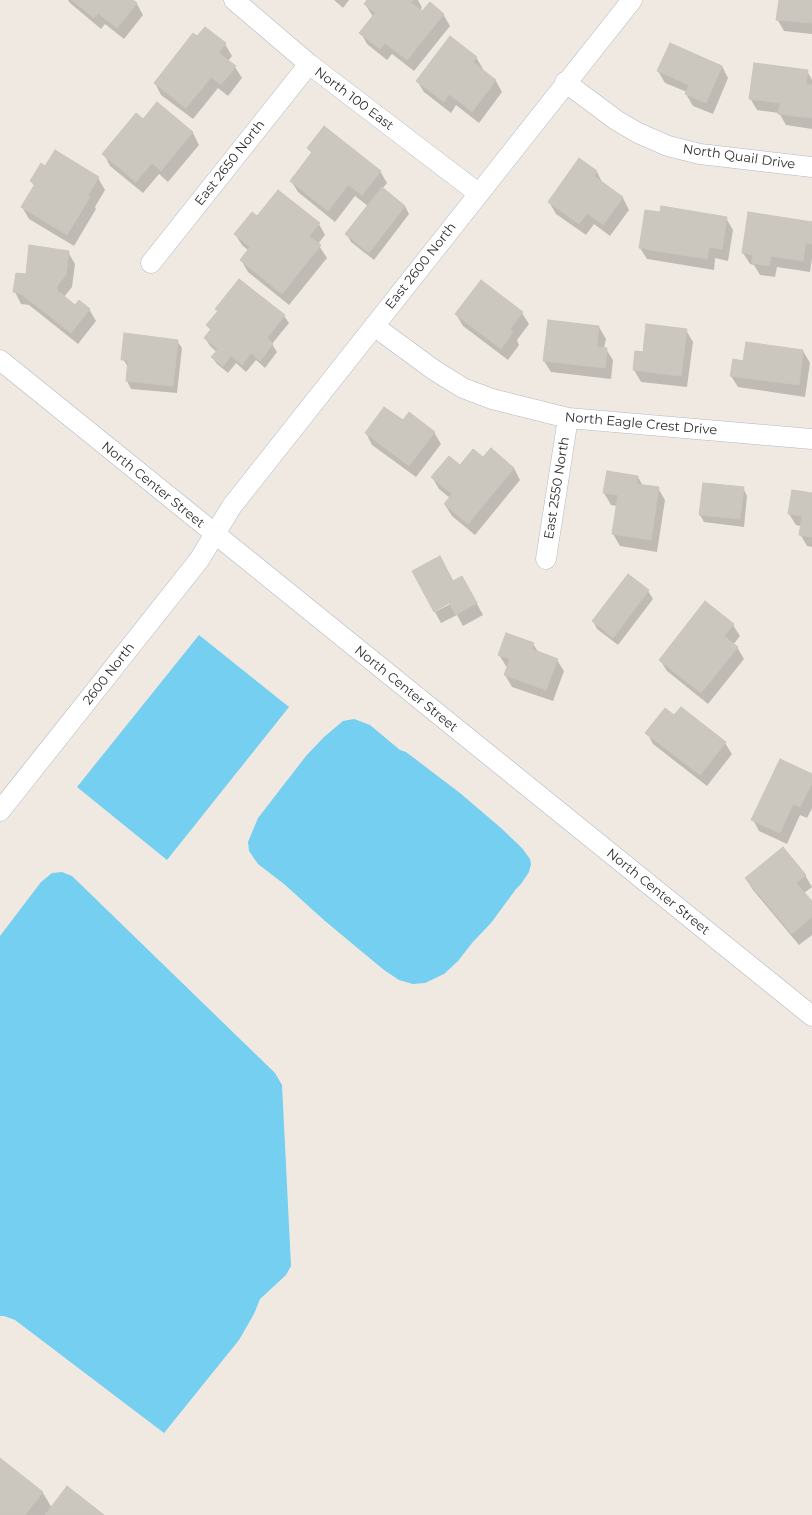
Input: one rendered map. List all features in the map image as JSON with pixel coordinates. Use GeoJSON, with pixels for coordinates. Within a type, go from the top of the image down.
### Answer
{"type":"FeatureCollection","features":[{"type":"Feature","properties":{"kind":"street","name":"North 100 East"},"geometry":{"type":"LineString","coordinates":[[234,0],[309,64],[478,193]]}},
{"type":"Feature","properties":{"kind":"street","name":"East 2600 North"},"geometry":{"type":"LineString","coordinates":[[214,535],[232,506],[565,82],[632,0]]}},
{"type":"Feature","properties":{"kind":"street","name":"East 2650 North"},"geometry":{"type":"LineString","coordinates":[[151,263],[309,64]]}},
{"type":"Feature","properties":{"kind":"street","name":"North Quail Drive"},"geometry":{"type":"LineString","coordinates":[[565,82],[638,133],[668,146],[700,154],[812,167]]}},
{"type":"Feature","properties":{"kind":"street","name":"North Eagle Crest Drive"},"geometry":{"type":"LineString","coordinates":[[374,326],[434,370],[463,388],[492,399],[568,418],[812,440]]}},
{"type":"Feature","properties":{"kind":"street","name":"North Center Street"},"geometry":{"type":"LineString","coordinates":[[0,360],[214,535],[812,1016]]}},
{"type":"Feature","properties":{"kind":"street","name":"East 2550 North"},"geometry":{"type":"LineString","coordinates":[[546,559],[568,418]]}},
{"type":"Feature","properties":{"kind":"street","name":"2600 North"},"geometry":{"type":"LineString","coordinates":[[0,811],[198,560],[214,535]]}},
{"type":"Feature","properties":{"kind":"water"},"geometry":{"type":"Polygon","coordinates":[[[199,635],[289,707],[167,860],[77,787],[199,635]]]}},
{"type":"Feature","properties":{"kind":"water"},"geometry":{"type":"Polygon","coordinates":[[[354,719],[370,725],[400,750],[406,752],[460,793],[501,828],[522,848],[530,859],[531,864],[529,872],[491,923],[472,943],[458,961],[444,974],[425,983],[413,984],[399,980],[384,970],[325,921],[284,884],[258,864],[249,851],[248,842],[258,818],[306,756],[324,737],[343,721],[354,719]]]}},
{"type":"Feature","properties":{"kind":"water"},"geometry":{"type":"Polygon","coordinates":[[[62,872],[72,876],[275,1073],[282,1085],[291,1266],[286,1275],[260,1299],[254,1314],[239,1340],[164,1433],[15,1320],[0,1316],[0,936],[41,882],[52,873],[62,872]]]}},
{"type":"Feature","properties":{"kind":"building"},"geometry":{"type":"Polygon","coordinates":[[[72,0],[133,0],[137,3],[117,28],[98,13],[94,18],[72,0]]]}},
{"type":"Feature","properties":{"kind":"building"},"geometry":{"type":"Polygon","coordinates":[[[367,0],[413,0],[411,3],[422,11],[430,2],[444,14],[407,60],[385,43],[380,49],[359,33],[375,13],[364,4],[367,0]]]}},
{"type":"Feature","properties":{"kind":"building"},"geometry":{"type":"Polygon","coordinates":[[[779,0],[812,0],[812,23],[776,20],[779,0]]]}},
{"type":"Feature","properties":{"kind":"building"},"geometry":{"type":"Polygon","coordinates":[[[205,27],[226,43],[219,53],[236,66],[221,85],[211,77],[186,108],[154,83],[193,33],[197,36],[205,27]]]}},
{"type":"Feature","properties":{"kind":"building"},"geometry":{"type":"Polygon","coordinates":[[[450,36],[477,57],[473,62],[496,80],[472,112],[449,94],[444,102],[416,81],[450,36]]]}},
{"type":"Feature","properties":{"kind":"building"},"geometry":{"type":"Polygon","coordinates":[[[670,43],[722,66],[706,103],[685,94],[689,85],[657,71],[670,43]]]}},
{"type":"Feature","properties":{"kind":"building"},"geometry":{"type":"Polygon","coordinates":[[[754,63],[808,70],[806,84],[812,85],[812,118],[778,114],[780,103],[749,99],[754,63]]]}},
{"type":"Feature","properties":{"kind":"building"},"geometry":{"type":"Polygon","coordinates":[[[157,102],[193,132],[161,171],[152,163],[136,182],[102,154],[136,113],[143,119],[157,102]]]}},
{"type":"Feature","properties":{"kind":"building"},"geometry":{"type":"Polygon","coordinates":[[[324,126],[381,171],[362,195],[348,185],[328,211],[290,181],[312,152],[307,148],[324,126]]]}},
{"type":"Feature","properties":{"kind":"building"},"geometry":{"type":"Polygon","coordinates":[[[55,150],[99,177],[88,195],[90,197],[67,235],[21,207],[35,184],[30,181],[41,163],[45,166],[55,150]]]}},
{"type":"Feature","properties":{"kind":"building"},"geometry":{"type":"Polygon","coordinates":[[[579,158],[597,171],[594,176],[623,197],[603,225],[587,213],[579,224],[548,202],[579,158]]]}},
{"type":"Feature","properties":{"kind":"building"},"geometry":{"type":"Polygon","coordinates":[[[382,187],[405,206],[369,253],[345,234],[382,187]]]}},
{"type":"Feature","properties":{"kind":"building"},"geometry":{"type":"Polygon","coordinates":[[[278,190],[320,223],[309,236],[321,245],[282,294],[240,260],[250,247],[234,234],[252,212],[257,216],[278,190]]]}},
{"type":"Feature","properties":{"kind":"building"},"geometry":{"type":"Polygon","coordinates":[[[661,206],[727,217],[722,249],[709,247],[707,259],[639,248],[645,210],[660,212],[661,206]]]}},
{"type":"Feature","properties":{"kind":"building"},"geometry":{"type":"Polygon","coordinates":[[[748,212],[812,222],[812,244],[806,243],[803,261],[771,256],[769,266],[752,263],[753,255],[742,253],[748,212]]]}},
{"type":"Feature","properties":{"kind":"building"},"geometry":{"type":"Polygon","coordinates":[[[29,245],[69,251],[66,275],[57,286],[57,290],[75,305],[79,300],[90,309],[71,333],[21,294],[13,292],[16,273],[26,274],[29,245]]]}},
{"type":"Feature","properties":{"kind":"building"},"geometry":{"type":"Polygon","coordinates":[[[239,279],[285,315],[267,338],[273,344],[260,361],[251,353],[242,365],[231,356],[223,366],[211,357],[218,349],[204,338],[211,329],[206,325],[218,311],[215,309],[239,279]]]}},
{"type":"Feature","properties":{"kind":"building"},"geometry":{"type":"Polygon","coordinates":[[[481,280],[523,312],[510,329],[513,332],[501,349],[455,314],[481,280]]]}},
{"type":"Feature","properties":{"kind":"building"},"geometry":{"type":"Polygon","coordinates":[[[548,320],[599,326],[597,347],[607,348],[605,368],[543,361],[548,320]]]}},
{"type":"Feature","properties":{"kind":"building"},"geometry":{"type":"Polygon","coordinates":[[[646,324],[687,329],[681,376],[633,370],[635,351],[643,352],[646,324]]]}},
{"type":"Feature","properties":{"kind":"building"},"geometry":{"type":"Polygon","coordinates":[[[124,333],[178,340],[173,386],[126,381],[128,360],[121,360],[124,333]]]}},
{"type":"Feature","properties":{"kind":"building"},"geometry":{"type":"Polygon","coordinates":[[[746,342],[803,350],[799,385],[730,376],[733,359],[743,361],[746,342]]]}},
{"type":"Feature","properties":{"kind":"building"},"geometry":{"type":"Polygon","coordinates":[[[384,407],[403,420],[409,412],[435,432],[409,466],[365,433],[384,407]]]}},
{"type":"Feature","properties":{"kind":"building"},"geometry":{"type":"Polygon","coordinates":[[[491,448],[514,468],[468,524],[444,504],[452,494],[431,477],[449,456],[460,465],[473,449],[483,457],[491,448]]]}},
{"type":"Feature","properties":{"kind":"building"},"geometry":{"type":"Polygon","coordinates":[[[607,471],[638,476],[637,484],[659,487],[651,540],[612,534],[618,495],[603,493],[607,471]]]}},
{"type":"Feature","properties":{"kind":"building"},"geometry":{"type":"Polygon","coordinates":[[[703,483],[744,487],[740,519],[699,515],[703,483]]]}},
{"type":"Feature","properties":{"kind":"building"},"geometry":{"type":"Polygon","coordinates":[[[792,490],[812,493],[812,537],[799,535],[802,516],[788,514],[792,490]]]}},
{"type":"Feature","properties":{"kind":"building"},"geometry":{"type":"Polygon","coordinates":[[[440,556],[453,581],[462,576],[477,603],[456,615],[449,603],[434,612],[412,571],[440,556]]]}},
{"type":"Feature","properties":{"kind":"building"},"geometry":{"type":"Polygon","coordinates":[[[628,574],[649,590],[613,638],[592,621],[628,574]]]}},
{"type":"Feature","properties":{"kind":"building"},"geometry":{"type":"Polygon","coordinates":[[[705,601],[734,624],[724,636],[738,647],[701,693],[659,660],[705,601]]]}},
{"type":"Feature","properties":{"kind":"building"},"geometry":{"type":"Polygon","coordinates":[[[506,633],[534,643],[532,649],[558,659],[546,690],[504,675],[510,659],[498,655],[506,633]]]}},
{"type":"Feature","properties":{"kind":"building"},"geometry":{"type":"Polygon","coordinates":[[[681,707],[726,742],[700,775],[645,733],[665,708],[674,715],[681,707]]]}},
{"type":"Feature","properties":{"kind":"building"},"geometry":{"type":"Polygon","coordinates":[[[780,759],[812,774],[812,783],[800,807],[793,804],[780,833],[751,820],[780,759]]]}},
{"type":"Feature","properties":{"kind":"building"},"geometry":{"type":"Polygon","coordinates":[[[783,847],[806,875],[796,883],[812,901],[812,917],[792,934],[745,878],[783,847]]]}},
{"type":"Feature","properties":{"kind":"building"},"geometry":{"type":"Polygon","coordinates":[[[0,1458],[43,1492],[25,1515],[0,1515],[0,1458]]]}},
{"type":"Feature","properties":{"kind":"building"},"geometry":{"type":"Polygon","coordinates":[[[67,1486],[104,1515],[45,1515],[67,1486]]]}}]}
